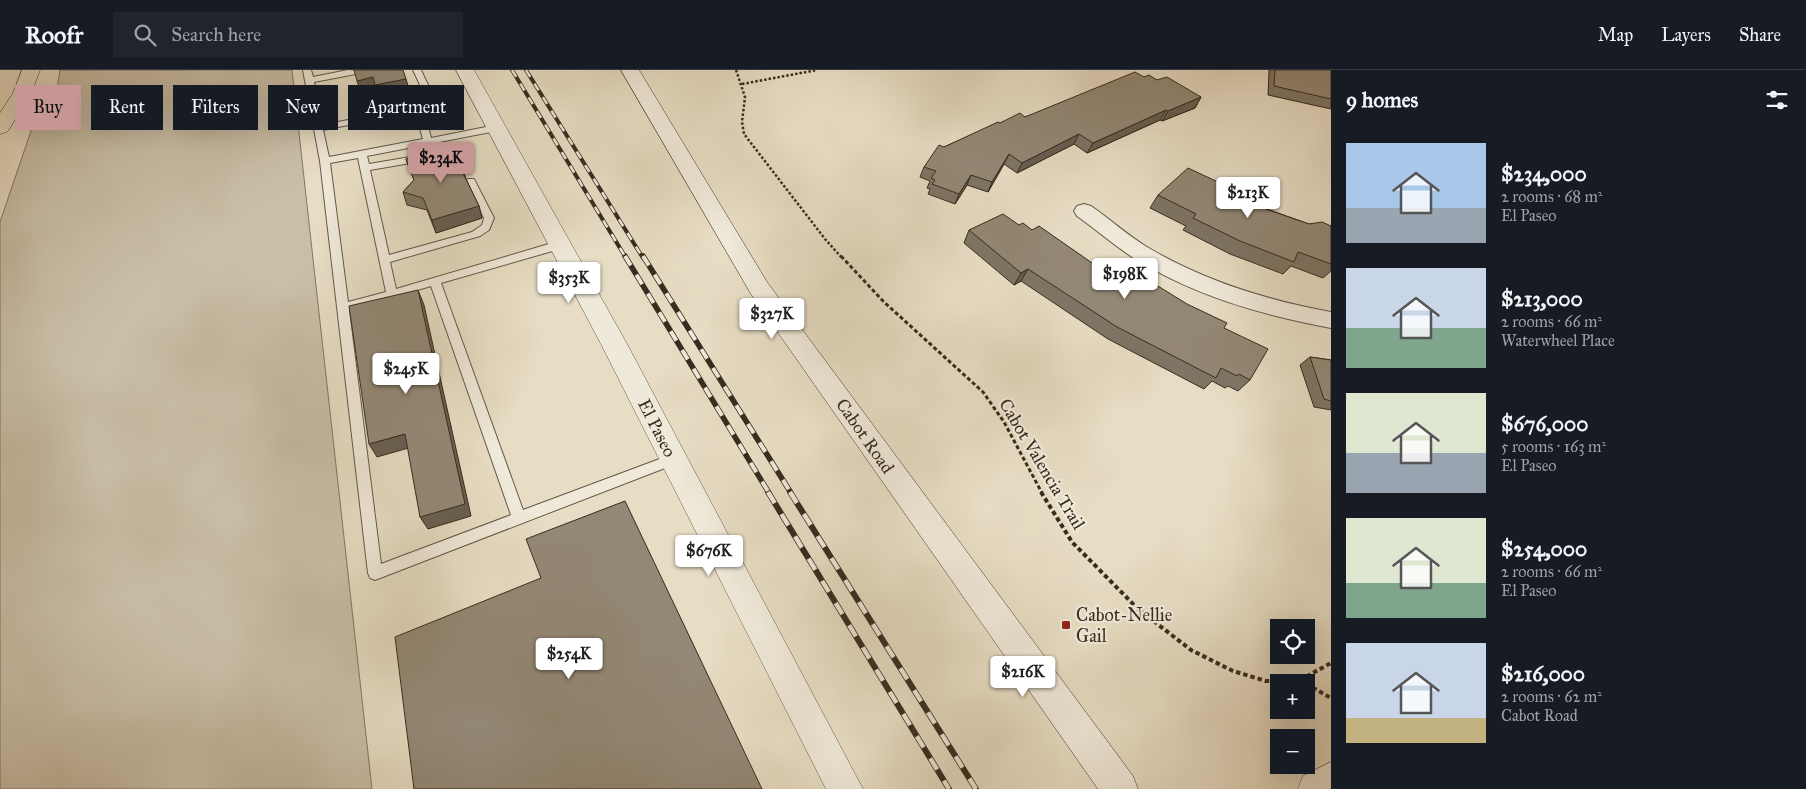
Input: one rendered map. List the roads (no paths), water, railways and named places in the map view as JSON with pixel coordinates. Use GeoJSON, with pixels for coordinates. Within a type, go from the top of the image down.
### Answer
{"type":"FeatureCollection","features":[{"type":"Feature","properties":{"kind":"highway"},"geometry":{"type":"LineString","coordinates":[[0,128],[22,93],[31,70]]}},
{"type":"Feature","properties":{"kind":"street","name":"El Paseo"},"geometry":{"type":"LineString","coordinates":[[465,70],[614,344],[845,789]]}},
{"type":"Feature","properties":{"kind":"street","name":"Cabot Road"},"geometry":{"type":"LineString","coordinates":[[630,70],[759,288],[1120,789]]}},
{"type":"Feature","properties":{"kind":"street"},"geometry":{"type":"LineString","coordinates":[[1084,211],[1139,251],[1186,277],[1246,302],[1331,320]]}},
{"type":"Feature","properties":{"kind":"street"},"geometry":{"type":"LineString","coordinates":[[1316,789],[1331,780]]}},
{"type":"Feature","properties":{"kind":"lane"},"geometry":{"type":"LineString","coordinates":[[307,70],[310,85]]}},
{"type":"Feature","properties":{"kind":"lane"},"geometry":{"type":"LineString","coordinates":[[417,70],[424,85]]}},
{"type":"Feature","properties":{"kind":"lane"},"geometry":{"type":"LineString","coordinates":[[309,80],[356,72]]}},
{"type":"Feature","properties":{"kind":"lane"},"geometry":{"type":"LineString","coordinates":[[325,161],[496,128]]}},
{"type":"Feature","properties":{"kind":"lane"},"geometry":{"type":"LineString","coordinates":[[319,130],[325,161],[375,573],[673,459]]}},
{"type":"Feature","properties":{"kind":"lane"},"geometry":{"type":"LineString","coordinates":[[424,130],[428,142]]}},
{"type":"Feature","properties":{"kind":"lane"},"geometry":{"type":"LineString","coordinates":[[362,154],[392,294]]}},
{"type":"Feature","properties":{"kind":"lane"},"geometry":{"type":"LineString","coordinates":[[365,168],[443,154],[457,156],[464,166]]}},
{"type":"Feature","properties":{"kind":"lane"},"geometry":{"type":"LineString","coordinates":[[385,260],[476,234],[483,230],[488,224],[489,218],[471,181]]}},
{"type":"Feature","properties":{"kind":"lane"},"geometry":{"type":"LineString","coordinates":[[343,307],[558,244]]}},
{"type":"Feature","properties":{"kind":"lane"},"geometry":{"type":"LineString","coordinates":[[435,281],[519,518]]}},
{"type":"Feature","properties":{"kind":"railway"},"geometry":{"type":"LineString","coordinates":[[512,70],[626,258]]}},
{"type":"Feature","properties":{"kind":"railway"},"geometry":{"type":"LineString","coordinates":[[526,70],[643,258]]}},
{"type":"Feature","properties":{"kind":"railway"},"geometry":{"type":"LineString","coordinates":[[625,256],[769,493]]}},
{"type":"Feature","properties":{"kind":"railway"},"geometry":{"type":"LineString","coordinates":[[643,256],[791,493]]}},
{"type":"Feature","properties":{"kind":"railway"},"geometry":{"type":"LineString","coordinates":[[768,492],[949,789]]}},
{"type":"Feature","properties":{"kind":"railway"},"geometry":{"type":"LineString","coordinates":[[790,492],[976,789]]}},
{"type":"Feature","properties":{"kind":"place","name":"Cabot-Nellie Gail"},"geometry":{"type":"Point","coordinates":[1066,625]}}]}
